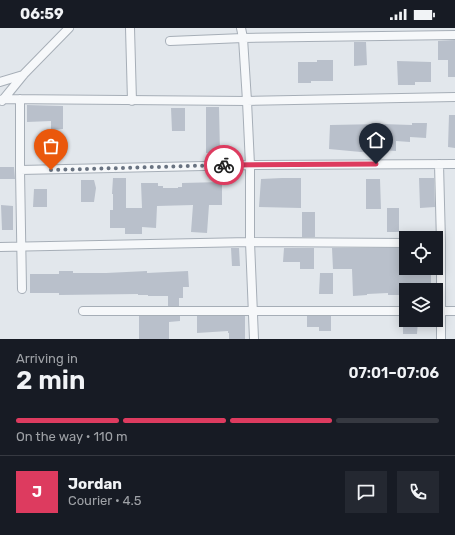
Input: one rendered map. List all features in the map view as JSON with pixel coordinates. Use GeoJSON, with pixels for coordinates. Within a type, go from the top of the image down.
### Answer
{"type":"FeatureCollection","features":[{"type":"Feature","properties":{"kind":"street"},"geometry":{"type":"LineString","coordinates":[[2,101],[24,74],[69,28]]}},
{"type":"Feature","properties":{"kind":"street"},"geometry":{"type":"LineString","coordinates":[[130,28],[132,101]]}},
{"type":"Feature","properties":{"kind":"street"},"geometry":{"type":"LineString","coordinates":[[241,28],[243,38],[250,165],[250,242],[254,339]]}},
{"type":"Feature","properties":{"kind":"street"},"geometry":{"type":"LineString","coordinates":[[170,41],[384,32],[450,33]]}},
{"type":"Feature","properties":{"kind":"street"},"geometry":{"type":"LineString","coordinates":[[0,82],[24,74]]}},
{"type":"Feature","properties":{"kind":"street"},"geometry":{"type":"LineString","coordinates":[[2,101],[20,99],[247,101],[455,97]]}},
{"type":"Feature","properties":{"kind":"street"},"geometry":{"type":"LineString","coordinates":[[20,99],[22,289]]}},
{"type":"Feature","properties":{"kind":"street"},"geometry":{"type":"LineString","coordinates":[[439,164],[439,231]]}},
{"type":"Feature","properties":{"kind":"street"},"geometry":{"type":"LineString","coordinates":[[20,170],[250,165],[455,164]]}},
{"type":"Feature","properties":{"kind":"street"},"geometry":{"type":"LineString","coordinates":[[0,247],[250,242],[399,243]]}},
{"type":"Feature","properties":{"kind":"street"},"geometry":{"type":"LineString","coordinates":[[83,311],[399,311]]}},
{"type":"Feature","properties":{"kind":"street"},"geometry":{"type":"LineString","coordinates":[[443,311],[455,311]]}},
{"type":"Feature","properties":{"kind":"street"},"geometry":{"type":"LineString","coordinates":[[440,327],[441,339]]}},
{"type":"Feature","properties":{"kind":"building"},"geometry":{"type":"Polygon","coordinates":[[[455,40],[455,77],[448,77],[448,60],[438,60],[438,41],[455,40]]]}},
{"type":"Feature","properties":{"kind":"building"},"geometry":{"type":"Polygon","coordinates":[[[354,42],[366,42],[367,65],[354,66],[354,42]]]}},
{"type":"Feature","properties":{"kind":"building"},"geometry":{"type":"Polygon","coordinates":[[[317,60],[333,60],[333,81],[311,81],[311,83],[298,83],[298,62],[317,62],[317,60]]]}},
{"type":"Feature","properties":{"kind":"building"},"geometry":{"type":"Polygon","coordinates":[[[397,61],[431,62],[431,82],[415,82],[415,85],[398,85],[397,61]]]}},
{"type":"Feature","properties":{"kind":"building"},"geometry":{"type":"Polygon","coordinates":[[[27,105],[63,106],[63,129],[51,130],[51,121],[27,122],[27,105]]]}},
{"type":"Feature","properties":{"kind":"building"},"geometry":{"type":"Polygon","coordinates":[[[206,107],[219,107],[220,153],[206,153],[206,107]]]}},
{"type":"Feature","properties":{"kind":"building"},"geometry":{"type":"Polygon","coordinates":[[[171,108],[185,108],[185,131],[172,131],[171,108]]]}},
{"type":"Feature","properties":{"kind":"building"},"geometry":{"type":"Polygon","coordinates":[[[449,115],[455,115],[455,148],[448,147],[449,115]]]}},
{"type":"Feature","properties":{"kind":"building"},"geometry":{"type":"Polygon","coordinates":[[[412,123],[427,123],[426,138],[410,137],[410,142],[396,141],[396,151],[378,150],[361,152],[329,149],[330,125],[412,125],[412,123]]]}},
{"type":"Feature","properties":{"kind":"building"},"geometry":{"type":"Polygon","coordinates":[[[0,167],[14,167],[15,179],[0,179],[0,167]]]}},
{"type":"Feature","properties":{"kind":"building"},"geometry":{"type":"Polygon","coordinates":[[[113,178],[126,178],[126,208],[142,208],[141,183],[158,183],[158,186],[163,186],[163,188],[178,188],[182,187],[182,183],[222,182],[222,205],[209,205],[207,233],[191,232],[193,205],[157,206],[156,228],[142,227],[142,234],[125,234],[125,228],[110,228],[110,210],[113,210],[113,178]]]}},
{"type":"Feature","properties":{"kind":"building"},"geometry":{"type":"Polygon","coordinates":[[[301,178],[301,208],[259,207],[261,179],[301,178]]]}},
{"type":"Feature","properties":{"kind":"building"},"geometry":{"type":"Polygon","coordinates":[[[419,178],[434,178],[435,207],[420,208],[419,178]]]}},
{"type":"Feature","properties":{"kind":"building"},"geometry":{"type":"Polygon","coordinates":[[[366,179],[380,179],[381,209],[366,209],[366,179]]]}},
{"type":"Feature","properties":{"kind":"building"},"geometry":{"type":"Polygon","coordinates":[[[81,180],[94,180],[96,188],[94,202],[81,202],[81,180]]]}},
{"type":"Feature","properties":{"kind":"building"},"geometry":{"type":"Polygon","coordinates":[[[34,189],[47,189],[47,207],[33,207],[34,189]]]}},
{"type":"Feature","properties":{"kind":"building"},"geometry":{"type":"Polygon","coordinates":[[[1,205],[13,206],[13,230],[2,230],[1,205]]]}},
{"type":"Feature","properties":{"kind":"building"},"geometry":{"type":"Polygon","coordinates":[[[387,208],[399,208],[399,232],[387,232],[387,208]]]}},
{"type":"Feature","properties":{"kind":"building"},"geometry":{"type":"Polygon","coordinates":[[[302,212],[315,212],[315,237],[302,237],[302,212]]]}},
{"type":"Feature","properties":{"kind":"building"},"geometry":{"type":"Polygon","coordinates":[[[231,248],[239,248],[240,266],[232,266],[231,248]]]}},
{"type":"Feature","properties":{"kind":"building"},"geometry":{"type":"Polygon","coordinates":[[[284,248],[314,248],[314,269],[300,269],[300,262],[283,262],[284,248]]]}},
{"type":"Feature","properties":{"kind":"building"},"geometry":{"type":"Polygon","coordinates":[[[332,248],[399,248],[399,275],[431,275],[431,283],[399,283],[399,295],[388,295],[388,293],[353,296],[352,269],[333,269],[332,248]]]}},
{"type":"Feature","properties":{"kind":"building"},"geometry":{"type":"Polygon","coordinates":[[[59,271],[73,271],[73,273],[106,273],[147,271],[147,273],[188,271],[189,287],[183,287],[183,298],[179,298],[179,306],[168,306],[168,296],[148,296],[138,294],[59,295],[59,293],[30,293],[30,274],[59,274],[59,271]]]}},
{"type":"Feature","properties":{"kind":"building"},"geometry":{"type":"Polygon","coordinates":[[[320,273],[333,273],[333,294],[319,294],[320,273]]]}},
{"type":"Feature","properties":{"kind":"building"},"geometry":{"type":"Polygon","coordinates":[[[139,316],[180,316],[180,321],[169,322],[169,339],[139,339],[139,316]]]}},
{"type":"Feature","properties":{"kind":"building"},"geometry":{"type":"Polygon","coordinates":[[[197,316],[245,316],[245,339],[229,339],[228,331],[197,333],[197,316]]]}},
{"type":"Feature","properties":{"kind":"building"},"geometry":{"type":"Polygon","coordinates":[[[307,316],[331,316],[331,331],[319,331],[319,327],[307,327],[307,316]]]}},
{"type":"Feature","properties":{"kind":"building"},"geometry":{"type":"Polygon","coordinates":[[[403,327],[418,327],[417,334],[403,334],[403,327]]]}},
{"type":"Feature","properties":{"kind":"way so far"},"geometry":{"type":"LineString","coordinates":[[51,170],[224,165]]}},
{"type":"Feature","properties":{"kind":"route"},"geometry":{"type":"LineString","coordinates":[[224,165],[376,164]]}}]}
